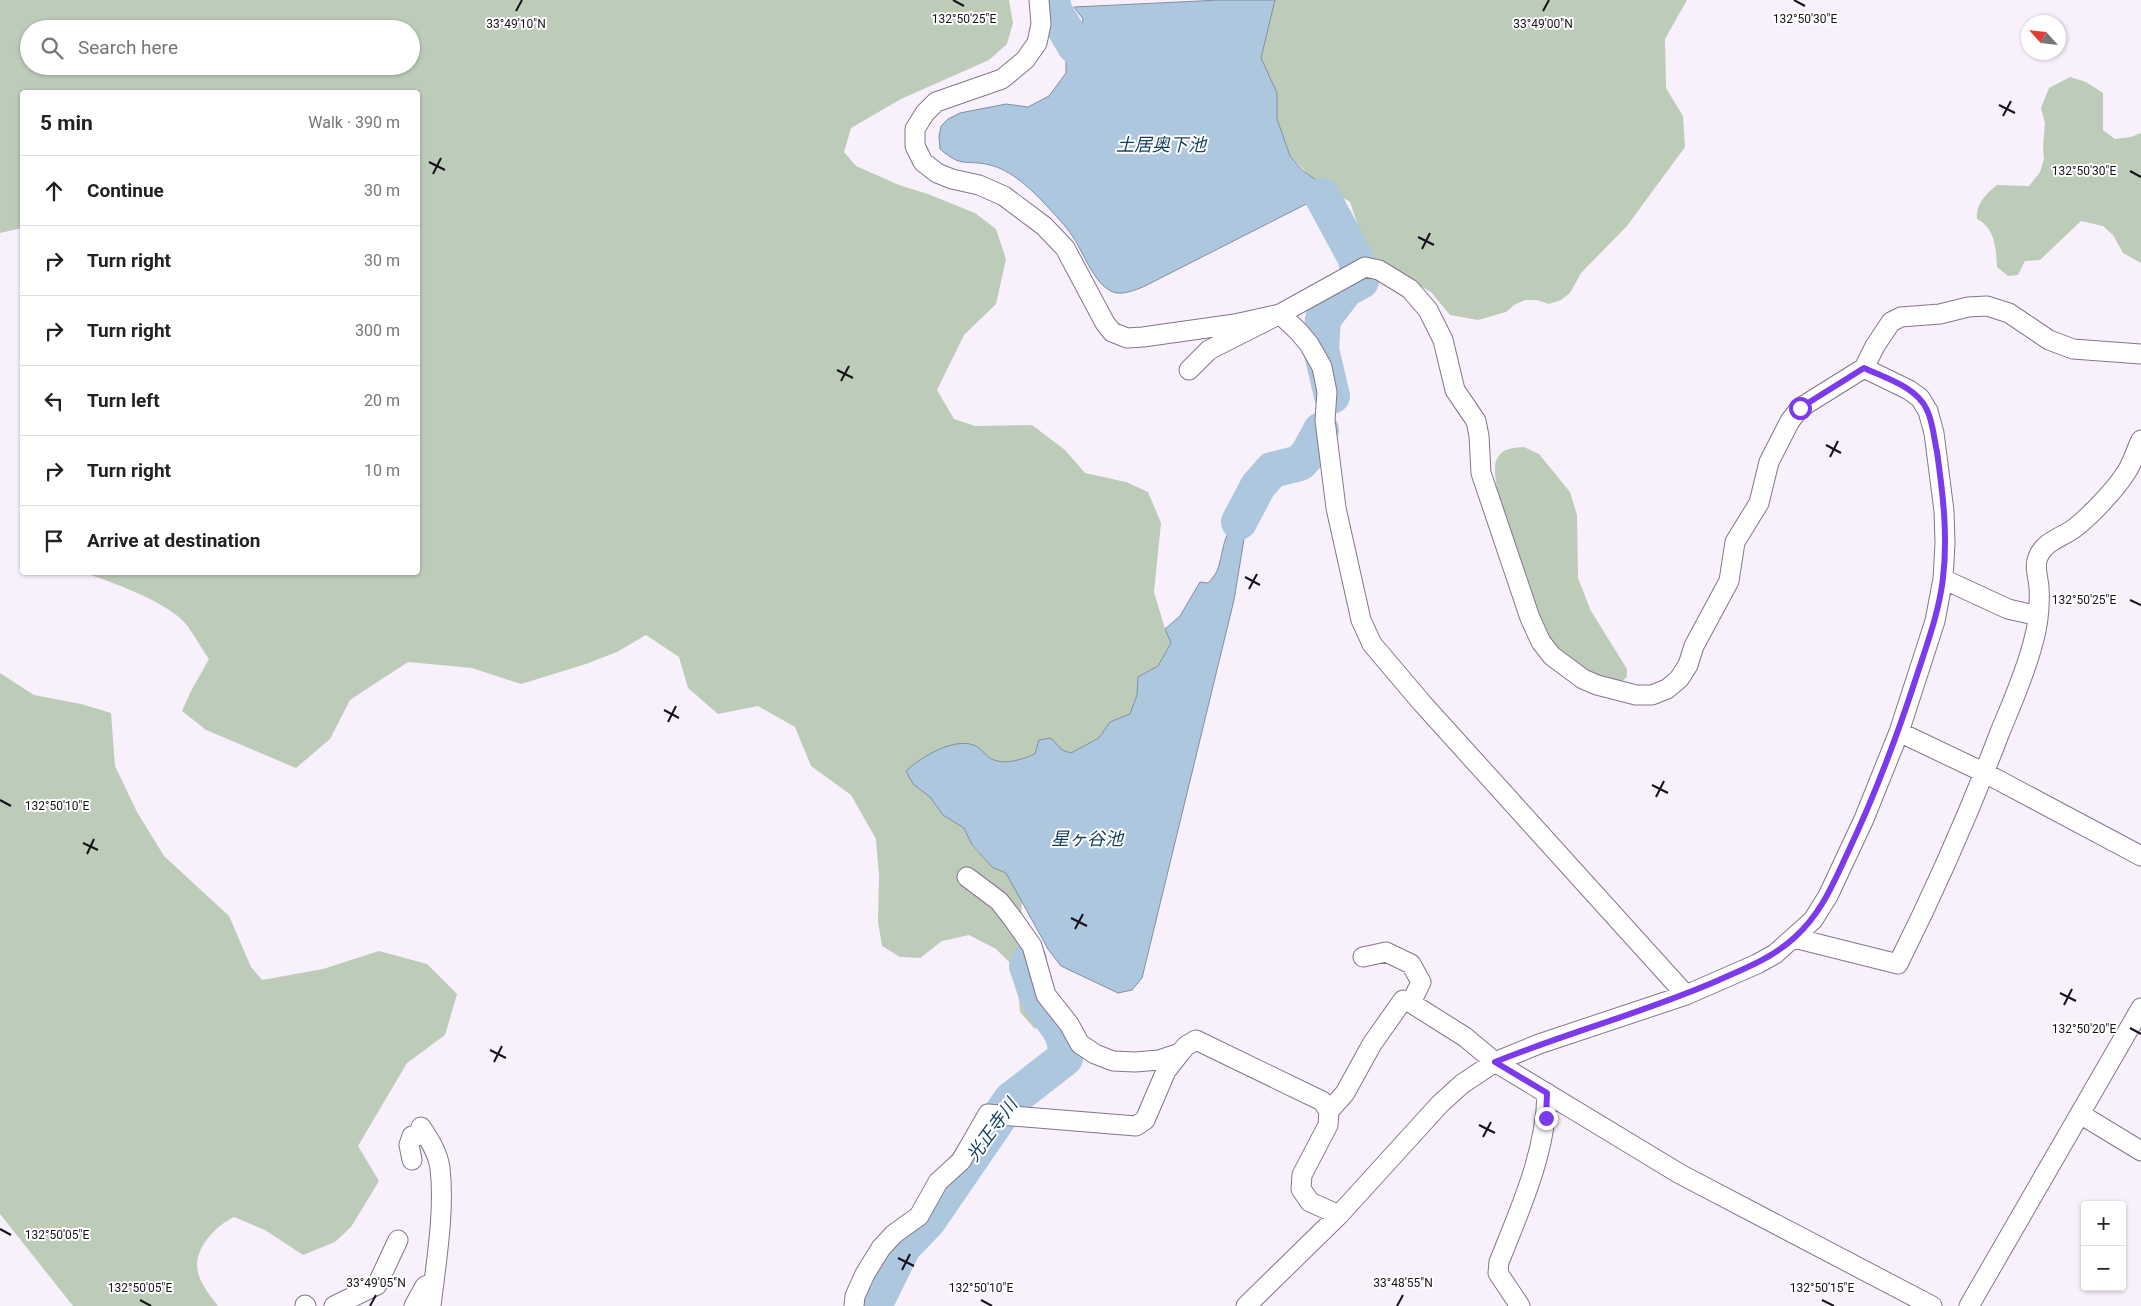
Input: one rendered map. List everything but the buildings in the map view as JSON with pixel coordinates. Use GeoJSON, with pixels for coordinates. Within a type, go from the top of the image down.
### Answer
{"type":"FeatureCollection","features":[{"type":"Feature","properties":{"kind":"street"},"geometry":{"type":"LineString","coordinates":[[1040,0],[1041,24],[1037,43],[1026,60],[1002,79],[936,102],[925,113],[916,129],[916,146],[923,162],[937,173],[952,179],[980,185],[1004,196],[1044,226],[1064,248],[1105,323],[1112,332],[1127,338],[1235,324],[1280,314]]}},
{"type":"Feature","properties":{"kind":"street"},"geometry":{"type":"LineString","coordinates":[[1189,370],[1209,350],[1280,314],[1357,271],[1379,270],[1410,289],[1428,310],[1443,340],[1455,390],[1476,421],[1479,436],[1481,473],[1530,618],[1541,642],[1552,656],[1583,679],[1597,685],[1636,694],[1652,695],[1667,689],[1679,679],[1688,664],[1694,646],[1729,581],[1735,542],[1759,503],[1769,462],[1790,422],[1800,408],[1864,368],[1875,346],[1891,322],[1901,317],[1940,314],[1968,307],[1987,306],[2009,313],[2049,340],[2074,349],[2141,354]]}},
{"type":"Feature","properties":{"kind":"street"},"geometry":{"type":"LineString","coordinates":[[1280,314],[1309,344],[1322,367],[1327,392],[1325,420],[1336,508],[1361,620],[1372,644],[1422,703],[1686,995]]}},
{"type":"Feature","properties":{"kind":"street"},"geometry":{"type":"LineString","coordinates":[[1246,1306],[1339,1214],[1440,1104],[1462,1084],[1495,1062],[1539,1044],[1686,995],[1757,964],[1775,954],[1794,938],[1812,920],[1828,896],[1864,819],[1898,732],[1935,621],[1943,579],[1944,511],[1934,433],[1928,411],[1920,398],[1909,390],[1864,368]]}},
{"type":"Feature","properties":{"kind":"street"},"geometry":{"type":"LineString","coordinates":[[1794,938],[1898,964],[1926,907],[1985,774],[2025,669],[2038,616],[2039,587],[2036,569],[2038,556],[2045,547],[2075,528],[2134,475],[2141,440]]}},
{"type":"Feature","properties":{"kind":"street"},"geometry":{"type":"LineString","coordinates":[[1943,579],[2008,609],[2038,616]]}},
{"type":"Feature","properties":{"kind":"street"},"geometry":{"type":"LineString","coordinates":[[1898,732],[1985,774],[2141,856]]}},
{"type":"Feature","properties":{"kind":"street"},"geometry":{"type":"LineString","coordinates":[[967,876],[999,901],[1032,946],[1046,995],[1069,1024],[1080,1044],[1095,1054],[1113,1061],[1159,1060],[1180,1053]]}},
{"type":"Feature","properties":{"kind":"street"},"geometry":{"type":"LineString","coordinates":[[1363,957],[1377,952],[1386,952],[1411,964],[1421,982],[1411,1003]]}},
{"type":"Feature","properties":{"kind":"street"},"geometry":{"type":"LineString","coordinates":[[1339,1214],[1310,1202],[1301,1190],[1302,1176],[1328,1125],[1329,1111],[1344,1093],[1372,1044],[1403,1000],[1411,1003],[1465,1037],[1495,1062],[1680,1174],[1932,1306]]}},
{"type":"Feature","properties":{"kind":"street"},"geometry":{"type":"LineString","coordinates":[[1969,1306],[2141,1008]]}},
{"type":"Feature","properties":{"kind":"street"},"geometry":{"type":"LineString","coordinates":[[854,1306],[855,1296],[865,1274],[881,1248],[894,1234],[919,1216],[938,1182],[961,1161],[988,1114],[1136,1126],[1145,1120],[1166,1071],[1180,1053],[1191,1042],[1196,1040],[1322,1101],[1329,1111]]}},
{"type":"Feature","properties":{"kind":"street"},"geometry":{"type":"LineString","coordinates":[[1520,1306],[1498,1273],[1499,1262],[1529,1186],[1546,1118],[1547,1093]]}},
{"type":"Feature","properties":{"kind":"street"},"geometry":{"type":"LineString","coordinates":[[2080,1114],[2141,1151]]}},
{"type":"Feature","properties":{"kind":"street"},"geometry":{"type":"LineString","coordinates":[[412,1160],[409,1145],[412,1136],[424,1131],[440,1167],[441,1210],[431,1306]]}},
{"type":"Feature","properties":{"kind":"street"},"geometry":{"type":"LineString","coordinates":[[334,1306],[377,1284],[398,1240]]}},
{"type":"Feature","properties":{"kind":"street"},"geometry":{"type":"LineString","coordinates":[[414,1306],[425,1286],[434,1282]]}},
{"type":"Feature","properties":{"kind":"green space"},"geometry":{"type":"Polygon","coordinates":[[[0,0],[1009,0],[1013,23],[1007,44],[989,60],[901,99],[851,128],[844,152],[856,166],[899,185],[928,194],[975,213],[996,229],[1006,259],[996,304],[964,335],[937,390],[954,419],[975,426],[1032,425],[1065,450],[1085,473],[1126,482],[1148,492],[1161,523],[1154,592],[1171,643],[1158,666],[1138,677],[1137,695],[1130,714],[1110,722],[1099,738],[1071,753],[1052,751],[1003,762],[992,759],[975,746],[913,784],[930,797],[943,815],[964,828],[972,846],[992,867],[1006,873],[1022,900],[1020,941],[1023,970],[1034,998],[1047,1021],[1035,1029],[1020,1012],[1018,989],[1010,963],[996,949],[969,935],[942,941],[920,958],[900,957],[882,946],[878,922],[879,876],[876,839],[851,795],[811,766],[795,727],[758,706],[718,714],[688,688],[679,657],[646,635],[617,652],[586,664],[521,684],[472,668],[408,662],[350,700],[330,739],[296,768],[206,730],[182,711],[209,659],[188,627],[177,615],[152,600],[90,575],[420,575],[420,90],[20,90],[20,228],[0,233],[0,0]]]}},
{"type":"Feature","properties":{"kind":"green space"},"geometry":{"type":"Polygon","coordinates":[[[1275,0],[1687,0],[1665,39],[1666,88],[1683,116],[1685,147],[1627,226],[1581,273],[1570,293],[1561,300],[1549,304],[1537,300],[1525,300],[1514,305],[1506,312],[1478,320],[1450,315],[1431,292],[1368,256],[1350,202],[1314,180],[1290,156],[1277,119],[1277,93],[1261,58],[1275,0]]]}},
{"type":"Feature","properties":{"kind":"green space"},"geometry":{"type":"Polygon","coordinates":[[[2070,77],[2086,82],[2103,93],[2103,130],[2115,139],[2131,137],[2141,133],[2141,263],[2123,253],[2113,235],[2103,226],[2081,221],[2040,260],[2025,261],[2018,275],[2008,276],[1997,267],[1993,239],[1988,228],[1977,219],[1978,208],[1986,195],[1997,185],[2029,186],[2040,172],[2044,159],[2045,123],[2041,108],[2049,88],[2070,77]]]}},
{"type":"Feature","properties":{"kind":"green space"},"geometry":{"type":"Polygon","coordinates":[[[1524,447],[1539,454],[1570,492],[1577,515],[1578,578],[1591,611],[1627,669],[1627,677],[1621,682],[1593,673],[1568,657],[1560,650],[1537,616],[1510,537],[1495,473],[1496,461],[1501,453],[1507,449],[1524,447]]]}},
{"type":"Feature","properties":{"kind":"green space"},"geometry":{"type":"Polygon","coordinates":[[[0,673],[34,695],[81,704],[111,713],[115,766],[137,812],[164,856],[229,916],[251,967],[262,980],[323,969],[379,951],[427,964],[457,994],[445,1035],[407,1063],[358,1146],[379,1181],[351,1227],[335,1242],[303,1255],[265,1230],[234,1217],[226,1221],[206,1241],[201,1249],[197,1267],[200,1280],[218,1306],[73,1306],[0,1214],[0,673]]]}},
{"type":"Feature","properties":{"kind":"water","name":"土居奥下池"},"geometry":{"type":"Polygon","coordinates":[[[1220,0],[1275,0],[1261,58],[1277,93],[1277,119],[1290,156],[1302,170],[1326,187],[1322,196],[1143,287],[1117,293],[1103,285],[1091,270],[1067,229],[1040,199],[1020,181],[998,167],[960,161],[940,149],[939,137],[941,126],[948,119],[960,113],[1006,104],[1028,107],[1049,96],[1066,73],[1066,57],[1076,44],[1081,30],[1083,19],[1074,7],[1220,0]]]}},
{"type":"Feature","properties":{"kind":"water","name":"星ヶ谷池"},"geometry":{"type":"Polygon","coordinates":[[[1239,522],[1244,526],[1245,533],[1234,600],[1142,978],[1132,990],[1118,993],[1061,966],[1048,949],[1006,873],[992,867],[972,845],[964,828],[943,815],[930,797],[913,784],[906,771],[929,754],[958,744],[976,746],[991,759],[1010,762],[1035,754],[1039,740],[1051,738],[1062,750],[1071,753],[1099,738],[1110,722],[1130,714],[1137,695],[1138,677],[1158,666],[1171,643],[1165,629],[1180,616],[1200,582],[1208,583],[1215,574],[1219,567],[1226,538],[1233,526],[1239,522]]]}},
{"type":"Feature","properties":{"kind":"waterway"},"geometry":{"type":"LineString","coordinates":[[1052,0],[1054,10],[1075,46]]}},
{"type":"Feature","properties":{"kind":"waterway"},"geometry":{"type":"LineString","coordinates":[[1322,196],[1355,257],[1361,281],[1346,289],[1323,319],[1321,349],[1332,396]]}},
{"type":"Feature","properties":{"kind":"waterway"},"geometry":{"type":"LineString","coordinates":[[1239,522],[1258,486],[1272,470],[1300,463],[1308,454],[1321,430]]}},
{"type":"Feature","properties":{"kind":"waterway","name":"光正寺川"},"geometry":{"type":"LineString","coordinates":[[874,1306],[903,1247],[928,1221],[1011,1100],[1065,1058],[1064,1040],[1058,1026],[1043,1007],[1037,995],[1027,966],[1029,960]]}},
{"type":"Feature","properties":{"kind":"route"},"geometry":{"type":"LineString","coordinates":[[1546,1118],[1547,1093],[1495,1062],[1539,1044],[1686,995],[1757,964],[1775,954],[1812,920],[1828,896],[1864,819],[1898,732],[1935,621],[1943,579],[1944,511],[1934,433],[1928,411],[1920,398],[1909,390],[1864,368],[1800,408]]}}]}
